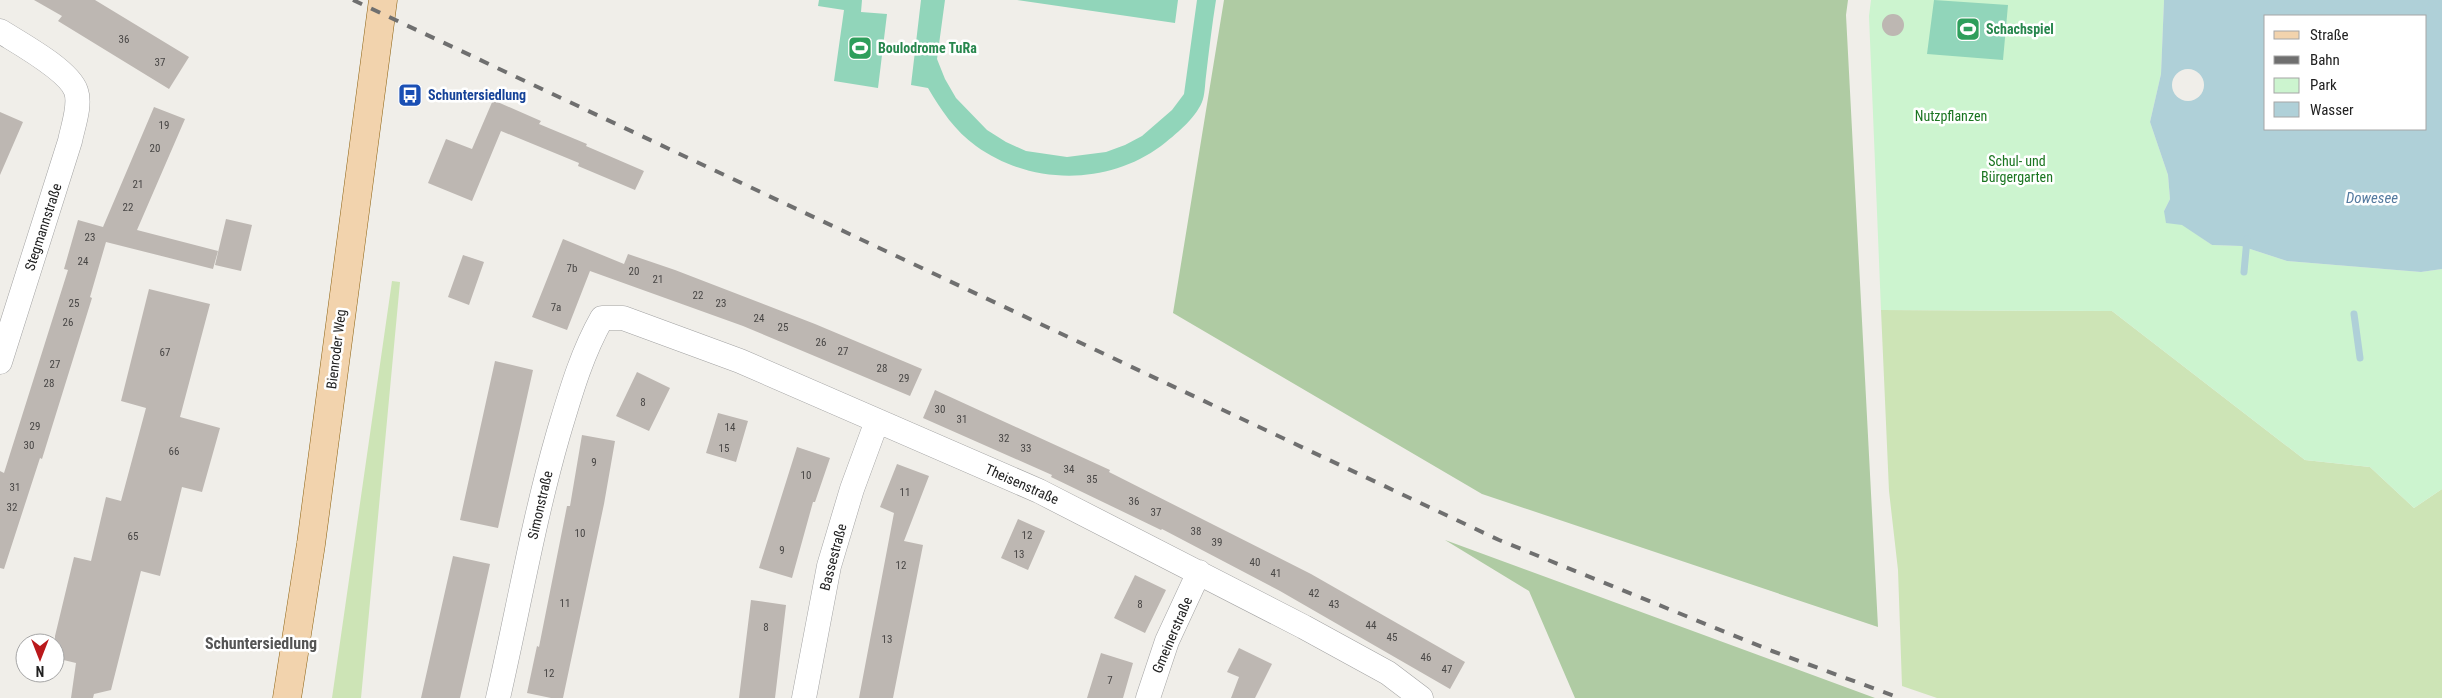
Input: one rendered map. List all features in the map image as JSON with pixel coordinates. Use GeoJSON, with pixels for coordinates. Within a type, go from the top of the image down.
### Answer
{"type":"FeatureCollection","features":[{"type":"Feature","properties":{"kind":"main road","name":"Bienroder Weg"},"geometry":{"type":"LineString","coordinates":[[287,698],[313,534],[383,0]]}},
{"type":"Feature","properties":{"kind":"street","name":"Stegmannstraße"},"geometry":{"type":"LineString","coordinates":[[0,31],[65,75],[76,90],[77,109],[70,141],[0,362]]}},
{"type":"Feature","properties":{"kind":"street","name":"Theisenstraße"},"geometry":{"type":"LineString","coordinates":[[602,318],[623,318],[740,361],[1040,491],[1199,572],[1388,673],[1421,698]]}},
{"type":"Feature","properties":{"kind":"street","name":"Simonstraße"},"geometry":{"type":"LineString","coordinates":[[498,698],[548,471],[575,377],[589,340],[602,318]]}},
{"type":"Feature","properties":{"kind":"street","name":"Bassestraße"},"geometry":{"type":"LineString","coordinates":[[804,698],[829,566],[852,489],[877,421]]}},
{"type":"Feature","properties":{"kind":"street","name":"Gmeinerstraße"},"geometry":{"type":"LineString","coordinates":[[1148,698],[1167,641],[1199,572]]}},
{"type":"Feature","properties":{"kind":"green space","name":"Boulodrome TuRa"},"geometry":{"type":"Polygon","coordinates":[[[819,0],[862,0],[861,12],[887,14],[878,88],[834,81],[844,10],[818,6],[819,0]]]}},
{"type":"Feature","properties":{"kind":"green space"},"geometry":{"type":"Polygon","coordinates":[[[921,0],[945,0],[937,59],[945,79],[956,98],[987,130],[1006,142],[1026,151],[1067,157],[1106,152],[1142,136],[1172,110],[1184,94],[1197,0],[1216,0],[1202,102],[1190,120],[1161,146],[1140,159],[1117,168],[1093,174],[1068,176],[1044,174],[1020,168],[997,159],[968,140],[949,120],[928,88],[911,85],[921,0]]]}},
{"type":"Feature","properties":{"kind":"green space"},"geometry":{"type":"Polygon","coordinates":[[[1017,0],[1178,0],[1175,23],[1017,0]]]}},
{"type":"Feature","properties":{"kind":"green space"},"geometry":{"type":"Polygon","coordinates":[[[1224,0],[1848,0],[1846,15],[1878,627],[1482,494],[1173,313],[1224,0]]]}},
{"type":"Feature","properties":{"kind":"green space","name":"Schul- und Bürgergarten"},"geometry":{"type":"Polygon","coordinates":[[[1871,0],[2164,0],[2161,74],[2150,122],[2168,175],[2170,199],[2164,211],[2212,245],[2241,246],[2287,261],[2421,272],[2442,269],[2442,489],[2414,508],[2370,467],[2305,460],[2112,311],[1881,310],[1869,16],[1871,0]]]}},
{"type":"Feature","properties":{"kind":"green space","name":"Schachspiel"},"geometry":{"type":"Polygon","coordinates":[[[1934,0],[2008,5],[2003,60],[1927,54],[1934,0]]]}},
{"type":"Feature","properties":{"kind":"green space"},"geometry":{"type":"Polygon","coordinates":[[[392,281],[400,282],[361,698],[332,698],[392,281]]]}},
{"type":"Feature","properties":{"kind":"green space"},"geometry":{"type":"Polygon","coordinates":[[[1881,310],[2112,311],[2305,460],[2370,467],[2414,508],[2442,489],[2442,698],[1937,698],[1902,686],[1898,570],[1889,491],[1881,310]]]}},
{"type":"Feature","properties":{"kind":"green space"},"geometry":{"type":"Polygon","coordinates":[[[1445,540],[1875,698],[1575,698],[1529,591],[1445,540]]]}},
{"type":"Feature","properties":{"kind":"water","name":"Dowesee"},"geometry":{"type":"Polygon","coordinates":[[[2164,0],[2442,0],[2442,269],[2421,272],[2287,261],[2241,246],[2212,245],[2182,225],[2166,223],[2164,211],[2170,199],[2168,175],[2150,122],[2161,74],[2164,0]]]}},
{"type":"Feature","properties":{"kind":"pier"},"geometry":{"type":"Polygon","coordinates":[[[2188,69],[2200,73],[2204,85],[2200,97],[2188,101],[2176,97],[2172,85],[2176,73],[2188,69]]]}},
{"type":"Feature","properties":{"kind":"building"},"geometry":{"type":"Polygon","coordinates":[[[34,0],[95,0],[189,57],[169,89],[58,21],[62,16],[34,0]]]}},
{"type":"Feature","properties":{"kind":"building"},"geometry":{"type":"Polygon","coordinates":[[[1889,14],[1897,14],[1904,21],[1904,29],[1897,36],[1889,36],[1882,29],[1882,21],[1889,14]]]}},
{"type":"Feature","properties":{"kind":"building"},"geometry":{"type":"Polygon","coordinates":[[[493,100],[541,121],[539,124],[644,171],[635,190],[578,166],[579,163],[501,131],[472,201],[428,183],[446,139],[472,149],[493,100]]]}},
{"type":"Feature","properties":{"kind":"building"},"geometry":{"type":"Polygon","coordinates":[[[154,107],[185,119],[137,230],[218,251],[213,269],[106,242],[90,297],[92,298],[42,459],[40,458],[4,569],[0,568],[0,471],[4,473],[68,270],[64,269],[78,220],[103,227],[154,107]]]}},
{"type":"Feature","properties":{"kind":"building"},"geometry":{"type":"Polygon","coordinates":[[[0,112],[23,122],[0,175],[0,112]]]}},
{"type":"Feature","properties":{"kind":"building"},"geometry":{"type":"Polygon","coordinates":[[[226,219],[252,225],[241,271],[215,265],[226,219]]]}},
{"type":"Feature","properties":{"kind":"building"},"geometry":{"type":"Polygon","coordinates":[[[563,239],[624,264],[628,254],[675,270],[815,324],[922,369],[910,396],[743,326],[590,271],[567,330],[532,317],[563,239]]]}},
{"type":"Feature","properties":{"kind":"building"},"geometry":{"type":"Polygon","coordinates":[[[463,255],[484,262],[469,305],[448,297],[463,255]]]}},
{"type":"Feature","properties":{"kind":"building"},"geometry":{"type":"Polygon","coordinates":[[[149,289],[210,304],[180,417],[220,428],[202,492],[182,487],[160,576],[141,571],[111,690],[94,694],[93,698],[71,698],[76,663],[65,660],[65,633],[56,633],[74,557],[91,561],[106,497],[121,501],[146,408],[121,401],[149,289]]]}},
{"type":"Feature","properties":{"kind":"building"},"geometry":{"type":"Polygon","coordinates":[[[495,361],[533,370],[498,528],[460,520],[495,361]]]}},
{"type":"Feature","properties":{"kind":"building"},"geometry":{"type":"Polygon","coordinates":[[[637,372],[670,388],[649,431],[616,416],[637,372]]]}},
{"type":"Feature","properties":{"kind":"building"},"geometry":{"type":"Polygon","coordinates":[[[935,390],[1110,470],[1109,472],[1311,574],[1465,662],[1450,689],[1280,591],[1162,529],[1051,477],[1052,475],[923,418],[935,390]]]}},
{"type":"Feature","properties":{"kind":"building"},"geometry":{"type":"Polygon","coordinates":[[[718,413],[748,421],[736,462],[706,453],[718,413]]]}},
{"type":"Feature","properties":{"kind":"building"},"geometry":{"type":"Polygon","coordinates":[[[582,435],[615,441],[604,504],[563,698],[551,698],[527,693],[537,646],[539,647],[567,506],[570,506],[582,435]]]}},
{"type":"Feature","properties":{"kind":"building"},"geometry":{"type":"Polygon","coordinates":[[[797,447],[830,458],[815,502],[813,502],[792,578],[759,568],[797,447]]]}},
{"type":"Feature","properties":{"kind":"building"},"geometry":{"type":"Polygon","coordinates":[[[897,464],[929,476],[904,541],[923,545],[893,698],[859,698],[894,513],[880,507],[897,464]]]}},
{"type":"Feature","properties":{"kind":"building"},"geometry":{"type":"Polygon","coordinates":[[[1018,519],[1045,531],[1028,570],[1001,558],[1018,519]]]}},
{"type":"Feature","properties":{"kind":"building"},"geometry":{"type":"Polygon","coordinates":[[[453,556],[490,564],[479,614],[460,698],[421,698],[453,556]]]}},
{"type":"Feature","properties":{"kind":"building"},"geometry":{"type":"Polygon","coordinates":[[[1135,575],[1166,590],[1145,633],[1114,618],[1135,575]]]}},
{"type":"Feature","properties":{"kind":"building"},"geometry":{"type":"Polygon","coordinates":[[[751,600],[786,605],[775,698],[739,698],[751,600]]]}},
{"type":"Feature","properties":{"kind":"building"},"geometry":{"type":"Polygon","coordinates":[[[1239,648],[1272,664],[1255,698],[1231,698],[1239,677],[1227,672],[1239,648]]]}},
{"type":"Feature","properties":{"kind":"building"},"geometry":{"type":"Polygon","coordinates":[[[1101,653],[1133,663],[1123,698],[1087,698],[1101,653]]]}},
{"type":"Feature","properties":{"kind":"waterway"},"geometry":{"type":"LineString","coordinates":[[2244,272],[2247,239]]}},
{"type":"Feature","properties":{"kind":"waterway"},"geometry":{"type":"LineString","coordinates":[[2354,314],[2360,358]]}},
{"type":"Feature","properties":{"kind":"railway"},"geometry":{"type":"LineString","coordinates":[[353,0],[1499,540],[1772,651],[1900,698]]}},
{"type":"Feature","properties":{"kind":"place","name":"Schachspiel"},"geometry":{"type":"Point","coordinates":[1968,29]}},
{"type":"Feature","properties":{"kind":"place","name":"Boulodrome TuRa"},"geometry":{"type":"Point","coordinates":[860,48]}},
{"type":"Feature","properties":{"kind":"place","name":"Schuntersiedlung"},"geometry":{"type":"Point","coordinates":[410,95]}},
{"type":"Feature","properties":{"kind":"district","name":"Schuntersiedlung"},"geometry":{"type":"Point","coordinates":[261,643]}},
{"type":"Feature","properties":{"kind":"park label","name":"Nutzpflanzen"},"geometry":{"type":"Point","coordinates":[1951,116]}}]}
